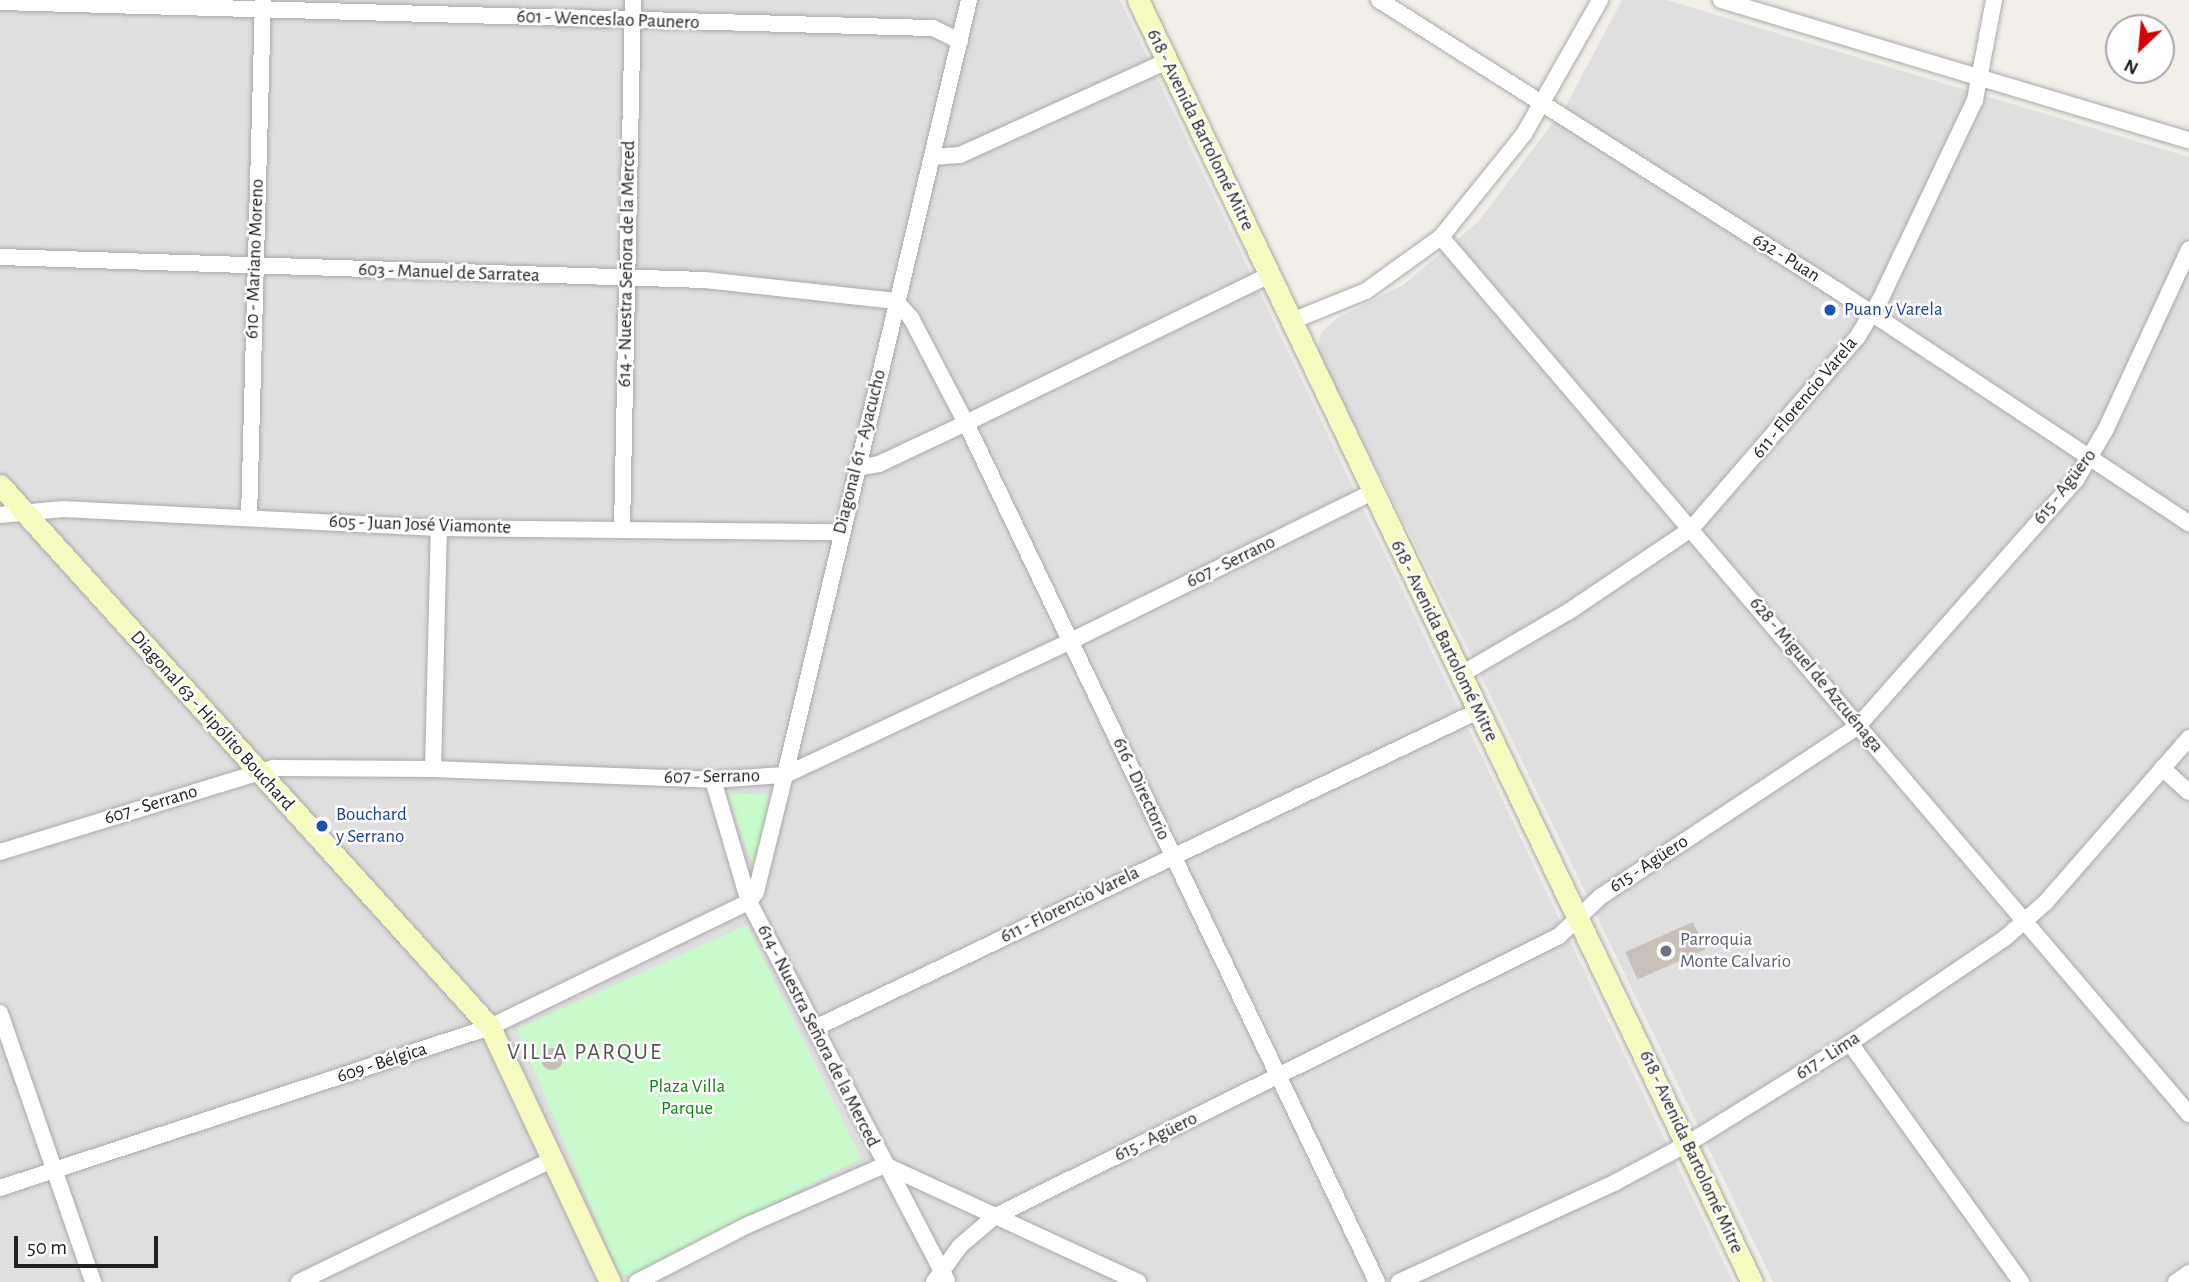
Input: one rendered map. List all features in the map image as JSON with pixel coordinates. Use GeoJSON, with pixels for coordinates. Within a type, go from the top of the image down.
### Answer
{"type":"FeatureCollection","features":[{"type":"Feature","properties":{"kind":"main road","name":"618 - Avenida Bartolomé Mitre"},"geometry":{"type":"LineString","coordinates":[[1138,0],[1460,675],[1581,918],[1752,1282]]}},
{"type":"Feature","properties":{"kind":"main road","name":"Diagonal 63 - Hipólito Bouchard"},"geometry":{"type":"LineString","coordinates":[[0,485],[491,1027],[610,1282]]}},
{"type":"Feature","properties":{"kind":"street","name":"614 - Nuestra Señora de la Merced"},"geometry":{"type":"LineString","coordinates":[[622,529],[625,279],[633,0]]}},
{"type":"Feature","properties":{"kind":"street","name":"Diagonal 61 - Ayacucho"},"geometry":{"type":"LineString","coordinates":[[749,902],[756,891],[785,775],[969,0]]}},
{"type":"Feature","properties":{"kind":"street","name":"632 - Puan"},"geometry":{"type":"LineString","coordinates":[[1380,0],[1873,314],[2189,523]]}},
{"type":"Feature","properties":{"kind":"street"},"geometry":{"type":"LineString","coordinates":[[1292,321],[1366,291],[1441,237],[1501,168],[1543,104],[1600,0]]}},
{"type":"Feature","properties":{"kind":"street"},"geometry":{"type":"LineString","coordinates":[[1721,0],[2189,140]]}},
{"type":"Feature","properties":{"kind":"street","name":"611 - Florencio Varela"},"geometry":{"type":"LineString","coordinates":[[1460,675],[1568,612],[1691,529],[1873,314],[1982,79],[1994,0]]}},
{"type":"Feature","properties":{"kind":"street","name":"601 - Wenceslao Paunero"},"geometry":{"type":"LineString","coordinates":[[0,2],[263,5],[633,21],[933,28],[960,41]]}},
{"type":"Feature","properties":{"kind":"street","name":"610 - Mariano Moreno"},"geometry":{"type":"LineString","coordinates":[[249,518],[263,5]]}},
{"type":"Feature","properties":{"kind":"street"},"geometry":{"type":"LineString","coordinates":[[932,157],[960,155],[1167,61]]}},
{"type":"Feature","properties":{"kind":"street","name":"628 - Miguel de Azcuénaga"},"geometry":{"type":"LineString","coordinates":[[1441,237],[2027,920],[2189,1114]]}},
{"type":"Feature","properties":{"kind":"street","name":"615 - Agüero"},"geometry":{"type":"LineString","coordinates":[[941,1279],[960,1246],[994,1217],[1544,944],[1581,918],[1600,897],[1858,726],[2091,457],[2189,249]]}},
{"type":"Feature","properties":{"kind":"street","name":"603 - Manuel de Sarratea"},"geometry":{"type":"LineString","coordinates":[[0,257],[705,280],[896,301]]}},
{"type":"Feature","properties":{"kind":"street"},"geometry":{"type":"LineString","coordinates":[[856,468],[879,464],[966,424],[1269,275]]}},
{"type":"Feature","properties":{"kind":"street","name":"616 - Directorio"},"geometry":{"type":"LineString","coordinates":[[896,301],[911,318],[966,424],[1377,1282]]}},
{"type":"Feature","properties":{"kind":"street","name":"607 - Serrano"},"geometry":{"type":"LineString","coordinates":[[0,852],[258,772],[292,767],[433,769],[713,780],[785,775],[1071,641],[1372,492]]}},
{"type":"Feature","properties":{"kind":"street","name":"605 - Juan José Viamonte"},"geometry":{"type":"LineString","coordinates":[[0,515],[23,510],[439,528],[841,532]]}},
{"type":"Feature","properties":{"kind":"street"},"geometry":{"type":"LineString","coordinates":[[433,769],[439,528]]}},
{"type":"Feature","properties":{"kind":"street","name":"611 - Florencio Varela"},"geometry":{"type":"LineString","coordinates":[[815,1028],[1478,711]]}},
{"type":"Feature","properties":{"kind":"street","name":"617 - Lima"},"geometry":{"type":"LineString","coordinates":[[1399,1282],[1605,1187],[1687,1144],[1850,1043],[2027,920],[2189,737]]}},
{"type":"Feature","properties":{"kind":"street"},"geometry":{"type":"LineString","coordinates":[[2162,768],[2189,792]]}},
{"type":"Feature","properties":{"kind":"street","name":"614 - Nuestra Señora de la Merced"},"geometry":{"type":"LineString","coordinates":[[713,780],[749,902],[941,1279]]}},
{"type":"Feature","properties":{"kind":"street","name":"609 - Bélgica"},"geometry":{"type":"LineString","coordinates":[[0,1188],[491,1027],[749,902]]}},
{"type":"Feature","properties":{"kind":"street"},"geometry":{"type":"LineString","coordinates":[[0,1013],[52,1171],[93,1282]]}},
{"type":"Feature","properties":{"kind":"street"},"geometry":{"type":"LineString","coordinates":[[1850,1043],[2021,1282]]}},
{"type":"Feature","properties":{"kind":"street"},"geometry":{"type":"LineString","coordinates":[[299,1282],[554,1159]]}},
{"type":"Feature","properties":{"kind":"street"},"geometry":{"type":"LineString","coordinates":[[637,1282],[748,1225],[885,1165],[1138,1282]]}},
{"type":"Feature","properties":{"kind":"street"},"geometry":{"type":"LineString","coordinates":[[2176,1282],[2189,1273]]}},
{"type":"Feature","properties":{"kind":"shaded area"},"geometry":{"type":"Polygon","coordinates":[[[0,0],[1120,0],[1733,1282],[0,1282],[0,0]]]}},
{"type":"Feature","properties":{"kind":"shaded area"},"geometry":{"type":"Polygon","coordinates":[[[1622,0],[1667,0],[2189,157],[2189,1282],[1773,1282],[1470,653],[1317,350],[1321,333],[1337,318],[1403,285],[1478,222],[1567,104],[1622,0]]]}},
{"type":"Feature","properties":{"kind":"green space"},"geometry":{"type":"Polygon","coordinates":[[[727,794],[771,794],[754,868],[727,794]]]}},
{"type":"Feature","properties":{"kind":"green space","name":"Plaza Villa Parque"},"geometry":{"type":"Polygon","coordinates":[[[747,925],[861,1158],[635,1276],[619,1273],[517,1029],[747,925]]]}},
{"type":"Feature","properties":{"kind":"building","name":"Parroquia Monte Calvario"},"geometry":{"type":"Polygon","coordinates":[[[1693,922],[1705,949],[1638,980],[1625,952],[1693,922]]]}},
{"type":"Feature","properties":{"kind":"building"},"geometry":{"type":"Polygon","coordinates":[[[552,1048],[560,1051],[563,1059],[560,1067],[552,1070],[544,1067],[541,1059],[544,1051],[552,1048]]]}},
{"type":"Feature","properties":{"kind":"place","name":"Puan y Varela"},"geometry":{"type":"Point","coordinates":[1830,310]}},
{"type":"Feature","properties":{"kind":"place","name":"Bouchard y Serrano"},"geometry":{"type":"Point","coordinates":[322,826]}},
{"type":"Feature","properties":{"kind":"place","name":"Parroquia Monte Calvario"},"geometry":{"type":"Point","coordinates":[1666,951]}},
{"type":"Feature","properties":{"kind":"district","name":"VILLA PARQUE"},"geometry":{"type":"Point","coordinates":[585,1053]}}]}
